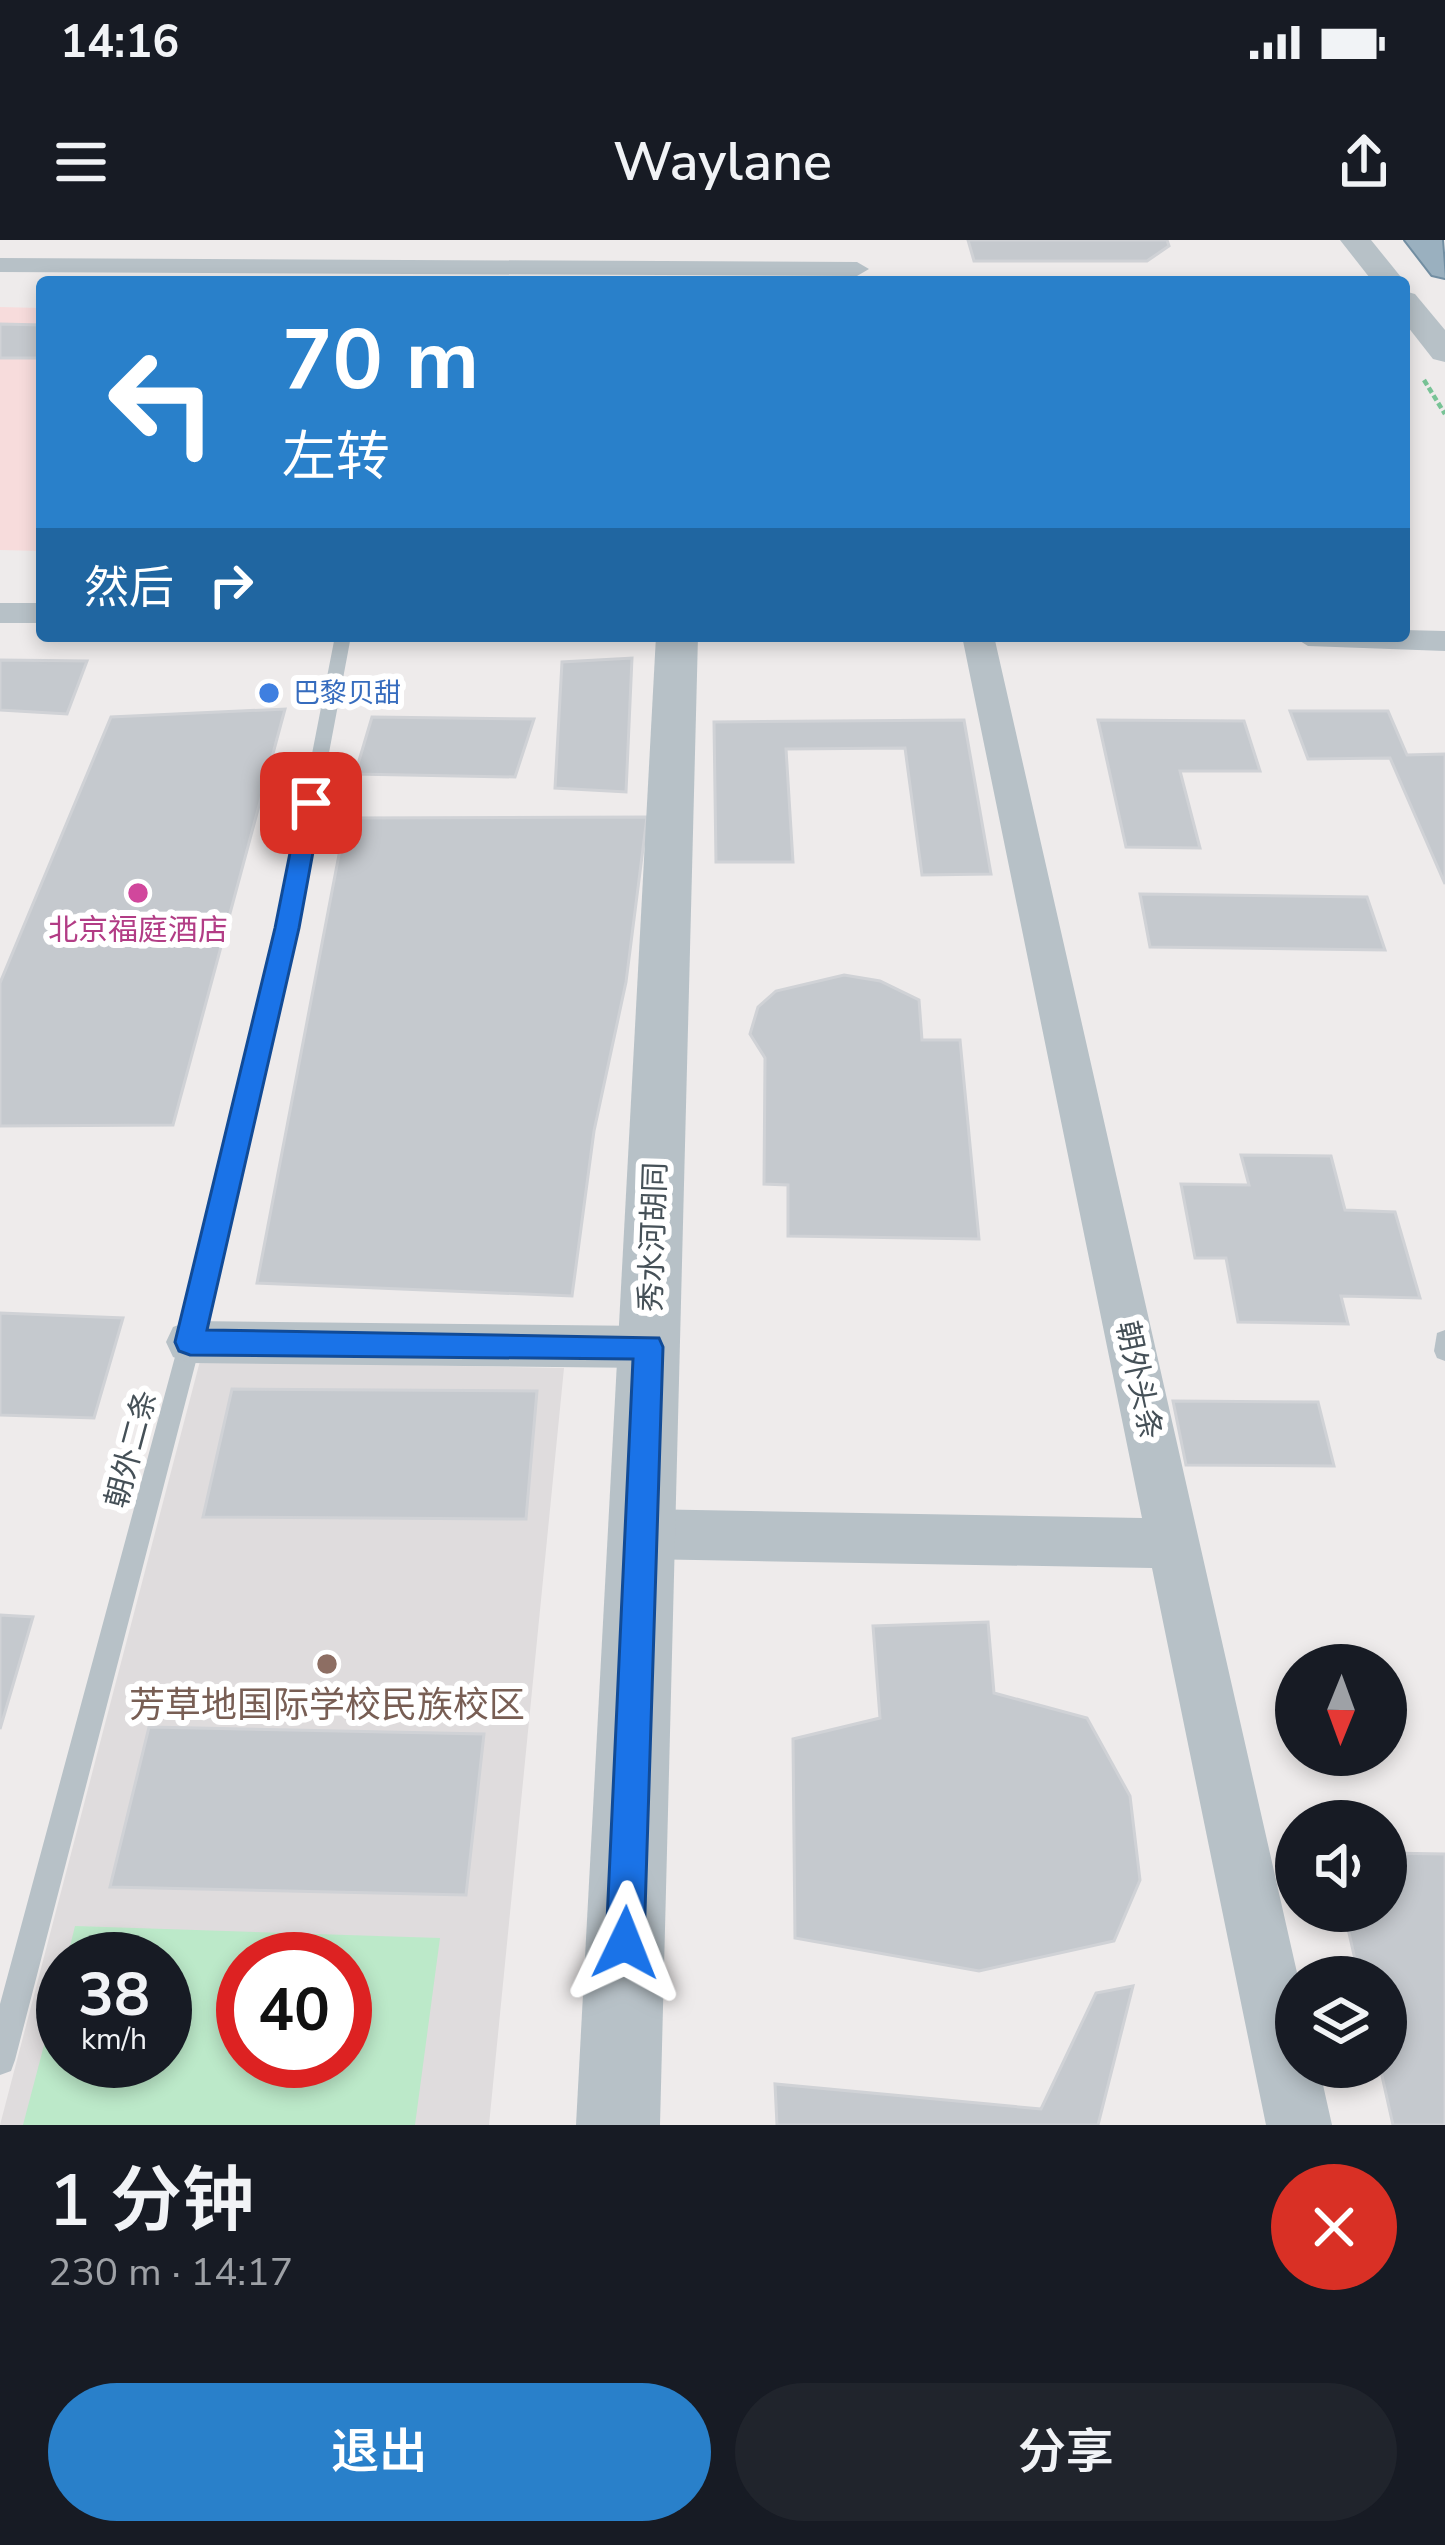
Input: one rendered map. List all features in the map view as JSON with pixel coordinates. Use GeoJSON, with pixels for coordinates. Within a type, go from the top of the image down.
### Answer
{"type":"FeatureCollection","features":[{"type":"Feature","properties":{"kind":"highway"},"geometry":{"type":"LineString","coordinates":[[1424,240],[1445,267]]}},
{"type":"Feature","properties":{"kind":"street"},"geometry":{"type":"LineString","coordinates":[[0,265],[859,276],[849,240]]}},
{"type":"Feature","properties":{"kind":"street"},"geometry":{"type":"LineString","coordinates":[[1354,240],[1384,276]]}},
{"type":"Feature","properties":{"kind":"street"},"geometry":{"type":"LineString","coordinates":[[1410,308],[1445,352]]}},
{"type":"Feature","properties":{"kind":"street"},"geometry":{"type":"LineString","coordinates":[[0,613],[36,613]]}},
{"type":"Feature","properties":{"kind":"street"},"geometry":{"type":"LineString","coordinates":[[1410,639],[1445,640]]}},
{"type":"Feature","properties":{"kind":"street","name":"秀水河胡同"},"geometry":{"type":"LineString","coordinates":[[618,2125],[677,642]]}},
{"type":"Feature","properties":{"kind":"street","name":"朝外头条"},"geometry":{"type":"LineString","coordinates":[[979,642],[1299,2125]]}},
{"type":"Feature","properties":{"kind":"street"},"geometry":{"type":"LineString","coordinates":[[190,1342],[648,1347]]}},
{"type":"Feature","properties":{"kind":"street"},"geometry":{"type":"LineString","coordinates":[[641,1534],[1174,1543]]}},
{"type":"Feature","properties":{"kind":"lane","name":"朝外二条"},"geometry":{"type":"LineString","coordinates":[[0,2060],[190,1342],[287,928],[342,642]]}},
{"type":"Feature","properties":{"kind":"lane"},"geometry":{"type":"LineString","coordinates":[[1445,1340],[1445,1351]]}},
{"type":"Feature","properties":{"kind":"shaded area"},"geometry":{"type":"Polygon","coordinates":[[[0,307],[36,308],[36,551],[0,550],[0,307]]]}},
{"type":"Feature","properties":{"kind":"shaded area","name":"芳草地国际学校民族校区"},"geometry":{"type":"Polygon","coordinates":[[[200,1361],[564,1368],[489,2125],[0,2125],[36,1987],[36,2088],[192,2088],[192,1932],[51,1932],[200,1361]]]}},
{"type":"Feature","properties":{"kind":"green space"},"geometry":{"type":"Polygon","coordinates":[[[75,1926],[258,1932],[216,1932],[216,2088],[372,2088],[372,1936],[440,1938],[415,2125],[23,2125],[36,2076],[36,2088],[192,2088],[192,1932],[74,1932],[75,1926]]]}},
{"type":"Feature","properties":{"kind":"building"},"geometry":{"type":"Polygon","coordinates":[[[968,240],[1167,240],[1169,246],[1147,261],[974,261],[968,240]]]}},
{"type":"Feature","properties":{"kind":"building"},"geometry":{"type":"Polygon","coordinates":[[[0,324],[36,325],[36,358],[0,358],[0,324]]]}},
{"type":"Feature","properties":{"kind":"building"},"geometry":{"type":"Polygon","coordinates":[[[632,658],[626,792],[555,788],[562,662],[632,658]]]}},
{"type":"Feature","properties":{"kind":"building"},"geometry":{"type":"Polygon","coordinates":[[[0,660],[87,661],[67,714],[0,710],[0,660]]]}},
{"type":"Feature","properties":{"kind":"building"},"geometry":{"type":"Polygon","coordinates":[[[285,709],[173,1125],[0,1126],[0,983],[111,717],[285,709]]]}},
{"type":"Feature","properties":{"kind":"building"},"geometry":{"type":"Polygon","coordinates":[[[1290,711],[1388,711],[1407,755],[1445,754],[1445,884],[1390,758],[1308,759],[1290,711]]]}},
{"type":"Feature","properties":{"kind":"building"},"geometry":{"type":"Polygon","coordinates":[[[372,717],[534,719],[515,777],[355,774],[372,717]]]}},
{"type":"Feature","properties":{"kind":"building"},"geometry":{"type":"Polygon","coordinates":[[[964,720],[991,874],[922,875],[905,748],[786,749],[793,862],[716,862],[714,722],[964,720]]]}},
{"type":"Feature","properties":{"kind":"building"},"geometry":{"type":"Polygon","coordinates":[[[1098,720],[1244,721],[1260,771],[1180,771],[1200,848],[1126,847],[1098,720]]]}},
{"type":"Feature","properties":{"kind":"building"},"geometry":{"type":"Polygon","coordinates":[[[647,817],[626,982],[594,1131],[572,1296],[257,1283],[346,818],[647,817]]]}},
{"type":"Feature","properties":{"kind":"building"},"geometry":{"type":"Polygon","coordinates":[[[1140,894],[1367,897],[1385,950],[1150,947],[1140,894]]]}},
{"type":"Feature","properties":{"kind":"building"},"geometry":{"type":"Polygon","coordinates":[[[844,975],[880,981],[919,1000],[922,1040],[960,1040],[979,1239],[788,1236],[788,1185],[764,1184],[765,1058],[750,1034],[758,1007],[776,991],[844,975]]]}},
{"type":"Feature","properties":{"kind":"building"},"geometry":{"type":"Polygon","coordinates":[[[1241,1155],[1331,1156],[1345,1210],[1395,1212],[1420,1298],[1341,1296],[1348,1324],[1238,1322],[1226,1258],[1195,1258],[1181,1184],[1249,1185],[1241,1155]]]}},
{"type":"Feature","properties":{"kind":"building"},"geometry":{"type":"Polygon","coordinates":[[[0,1313],[123,1318],[94,1418],[0,1415],[0,1313]]]}},
{"type":"Feature","properties":{"kind":"building"},"geometry":{"type":"Polygon","coordinates":[[[232,1389],[537,1391],[526,1519],[203,1517],[232,1389]]]}},
{"type":"Feature","properties":{"kind":"building"},"geometry":{"type":"Polygon","coordinates":[[[1173,1401],[1318,1402],[1334,1466],[1186,1465],[1173,1401]]]}},
{"type":"Feature","properties":{"kind":"building"},"geometry":{"type":"Polygon","coordinates":[[[0,1615],[33,1617],[0,1729],[0,1615]]]}},
{"type":"Feature","properties":{"kind":"building"},"geometry":{"type":"Polygon","coordinates":[[[988,1622],[994,1693],[1087,1718],[1130,1796],[1140,1880],[1114,1941],[979,1971],[795,1938],[793,1739],[880,1718],[873,1626],[988,1622]]]}},
{"type":"Feature","properties":{"kind":"building"},"geometry":{"type":"Polygon","coordinates":[[[149,1727],[484,1734],[466,1895],[110,1887],[149,1727]]]}},
{"type":"Feature","properties":{"kind":"building"},"geometry":{"type":"Polygon","coordinates":[[[1407,1853],[1445,1854],[1445,2125],[1393,2125],[1385,2088],[1407,2088],[1407,1956],[1354,1956],[1349,1932],[1407,1932],[1407,1853]]]}},
{"type":"Feature","properties":{"kind":"building"},"geometry":{"type":"Polygon","coordinates":[[[1133,1986],[1098,2125],[777,2125],[775,2084],[1041,2109],[1096,1993],[1133,1986]]]}},
{"type":"Feature","properties":{"kind":"place","name":"巴黎贝甜"},"geometry":{"type":"Point","coordinates":[269,693]}},
{"type":"Feature","properties":{"kind":"place","name":"北京福庭酒店"},"geometry":{"type":"Point","coordinates":[138,893]}},
{"type":"Feature","properties":{"kind":"place","name":"芳草地国际学校民族校区"},"geometry":{"type":"Point","coordinates":[327,1664]}},
{"type":"Feature","properties":{"kind":"route"},"geometry":{"type":"LineString","coordinates":[[311,803],[287,928],[190,1342],[648,1347],[625,1943]]}}]}
